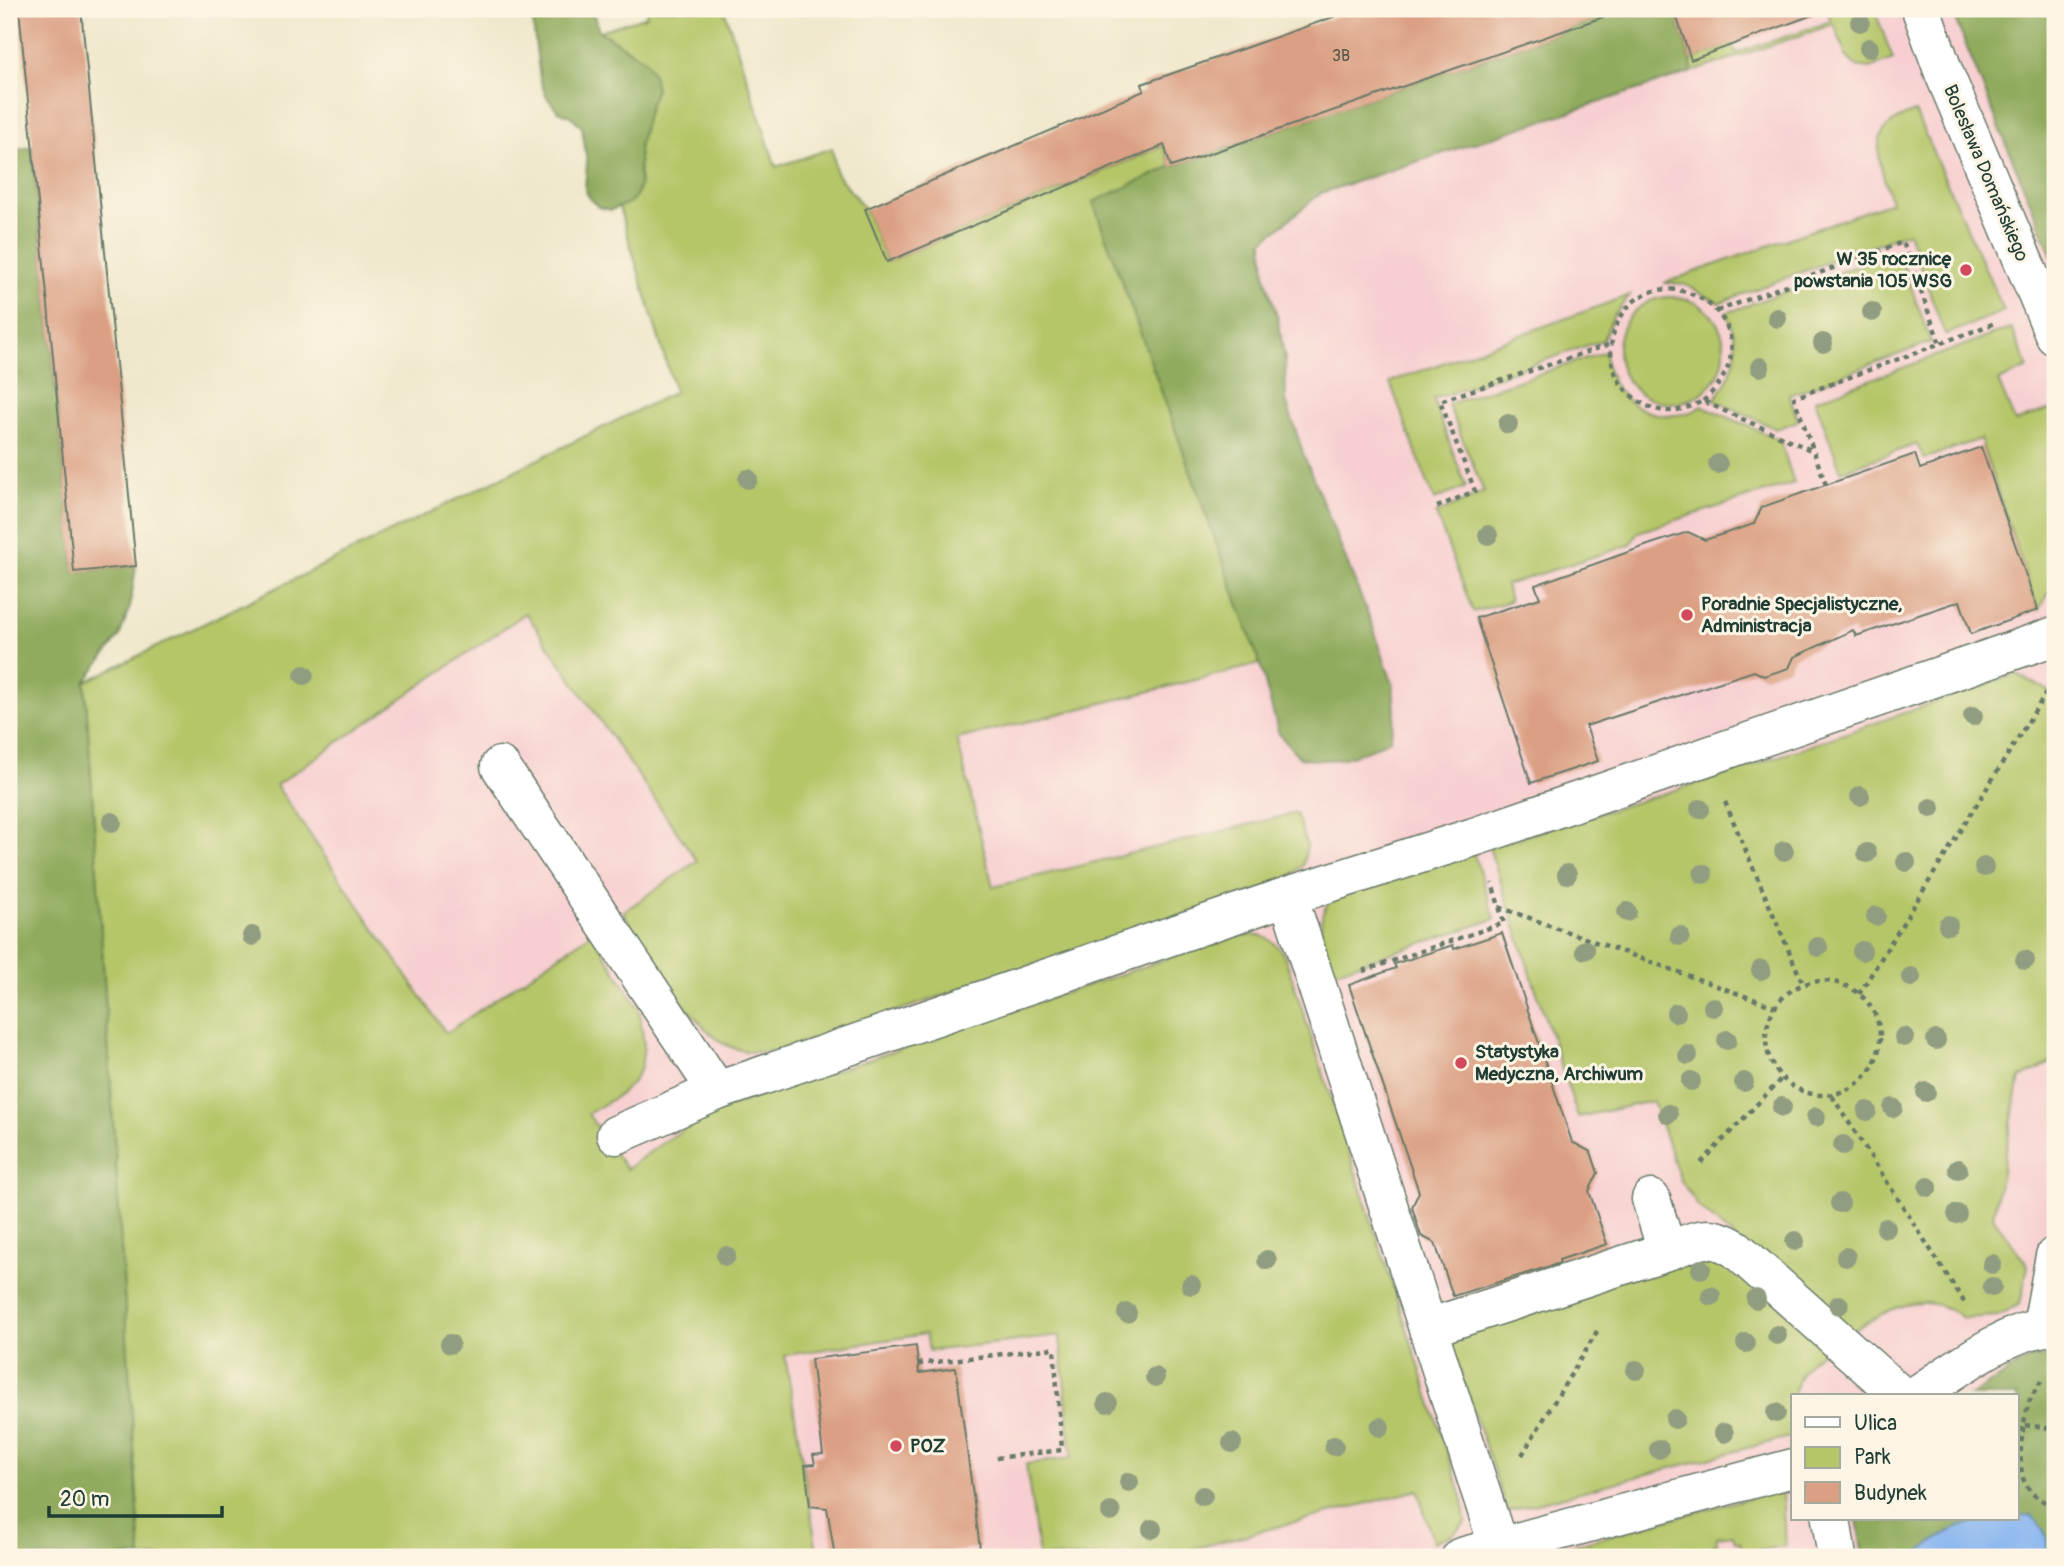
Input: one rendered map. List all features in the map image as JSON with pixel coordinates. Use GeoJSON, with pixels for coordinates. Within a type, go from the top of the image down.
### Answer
{"type":"FeatureCollection","features":[{"type":"Feature","properties":{"kind":"street","name":"Bolesława Domańskiego"},"geometry":{"type":"LineString","coordinates":[[1921,9],[1944,72],[2055,336]]}},
{"type":"Feature","properties":{"kind":"street"},"geometry":{"type":"LineString","coordinates":[[616,1135],[717,1091],[1288,896],[1477,836],[2055,636]]}},
{"type":"Feature","properties":{"kind":"street"},"geometry":{"type":"LineString","coordinates":[[500,766],[717,1091]]}},
{"type":"Feature","properties":{"kind":"street"},"geometry":{"type":"LineString","coordinates":[[1288,896],[1493,1532]]}},
{"type":"Feature","properties":{"kind":"street"},"geometry":{"type":"LineString","coordinates":[[1651,1199],[1653,1256]]}},
{"type":"Feature","properties":{"kind":"street"},"geometry":{"type":"LineString","coordinates":[[1428,1328],[1706,1238],[1717,1238],[1736,1249],[1899,1394]]}},
{"type":"Feature","properties":{"kind":"street"},"geometry":{"type":"LineString","coordinates":[[1919,1394],[1993,1347],[2049,1327],[2055,1256]]}},
{"type":"Feature","properties":{"kind":"street"},"geometry":{"type":"LineString","coordinates":[[1461,1557],[1493,1532],[1791,1468]]}},
{"type":"Feature","properties":{"kind":"street"},"geometry":{"type":"LineString","coordinates":[[1832,1520],[1837,1557]]}},
{"type":"Feature","properties":{"kind":"path"},"geometry":{"type":"LineString","coordinates":[[1717,311],[1903,242],[1940,344]]}},
{"type":"Feature","properties":{"kind":"path"},"geometry":{"type":"LineString","coordinates":[[1661,290],[1682,290],[1702,297],[1717,311],[1728,329],[1732,349],[1729,369],[1719,388],[1703,401],[1686,408],[1666,411],[1648,406],[1631,396],[1619,381],[1612,363],[1611,344],[1615,326],[1626,309],[1642,296],[1661,290]]}},
{"type":"Feature","properties":{"kind":"path"},"geometry":{"type":"LineString","coordinates":[[1826,485],[1794,398],[1999,322]]}},
{"type":"Feature","properties":{"kind":"path"},"geometry":{"type":"LineString","coordinates":[[1437,507],[1475,491],[1440,401],[1611,344]]}},
{"type":"Feature","properties":{"kind":"path"},"geometry":{"type":"LineString","coordinates":[[1703,401],[1813,452]]}},
{"type":"Feature","properties":{"kind":"path"},"geometry":{"type":"LineString","coordinates":[[1859,994],[2048,690]]}},
{"type":"Feature","properties":{"kind":"path"},"geometry":{"type":"LineString","coordinates":[[1705,756],[1804,984]]}},
{"type":"Feature","properties":{"kind":"path"},"geometry":{"type":"LineString","coordinates":[[1499,907],[1774,1007]]}},
{"type":"Feature","properties":{"kind":"path"},"geometry":{"type":"LineString","coordinates":[[1317,987],[1504,923]]}},
{"type":"Feature","properties":{"kind":"path"},"geometry":{"type":"LineString","coordinates":[[1823,981],[1842,985],[1859,994],[1872,1008],[1878,1025],[1880,1045],[1875,1062],[1864,1078],[1850,1089],[1832,1096],[1813,1095],[1796,1089],[1782,1078],[1771,1063],[1766,1044],[1767,1024],[1774,1007],[1792,989],[1804,984],[1823,981]]}},
{"type":"Feature","properties":{"kind":"path"},"geometry":{"type":"LineString","coordinates":[[1701,1163],[1782,1078]]}},
{"type":"Feature","properties":{"kind":"path"},"geometry":{"type":"LineString","coordinates":[[1832,1096],[1993,1347]]}},
{"type":"Feature","properties":{"kind":"path"},"geometry":{"type":"LineString","coordinates":[[1493,1532],[1653,1256]]}},
{"type":"Feature","properties":{"kind":"path"},"geometry":{"type":"LineString","coordinates":[[918,1364],[1054,1348],[1062,1450],[996,1458]]}},
{"type":"Feature","properties":{"kind":"path"},"geometry":{"type":"LineString","coordinates":[[2041,1381],[2030,1400],[2022,1466],[2025,1483],[2040,1500],[2055,1506]]}},
{"type":"Feature","properties":{"kind":"path"},"geometry":{"type":"LineString","coordinates":[[2025,1425],[2055,1429]]}},
{"type":"Feature","properties":{"kind":"shaded area"},"geometry":{"type":"Polygon","coordinates":[[[1609,9],[2038,9],[2055,15],[2055,1356],[2030,1358],[1973,1394],[1791,1394],[1791,1520],[1857,1520],[1863,1557],[141,1557],[85,682],[675,392],[1171,167],[1601,18],[1609,9]]]}},
{"type":"Feature","properties":{"kind":"green space"},"geometry":{"type":"Polygon","coordinates":[[[531,9],[592,9],[599,31],[646,61],[653,74],[656,89],[639,146],[639,186],[636,196],[629,203],[611,210],[598,207],[589,197],[585,189],[587,163],[582,127],[571,116],[558,111],[546,96],[540,79],[531,9]]]}},
{"type":"Feature","properties":{"kind":"green space"},"geometry":{"type":"Polygon","coordinates":[[[646,9],[724,9],[776,167],[832,148],[836,173],[865,209],[887,262],[1164,146],[1171,167],[1094,202],[1260,664],[957,739],[993,887],[1296,813],[1307,846],[1303,865],[1287,881],[780,1050],[753,1052],[727,1045],[699,1022],[670,985],[623,912],[697,861],[526,613],[276,785],[446,1033],[592,933],[639,1009],[644,1045],[641,1068],[632,1083],[619,1095],[588,1114],[626,1169],[713,1112],[1225,939],[1252,935],[1273,942],[1285,957],[1463,1500],[1465,1523],[1452,1535],[1433,1542],[1418,1490],[1162,1557],[1039,1557],[1026,1464],[1072,1458],[1060,1336],[929,1351],[926,1334],[785,1355],[818,1557],[141,1557],[85,682],[675,392],[619,207],[632,200],[639,189],[641,134],[656,89],[630,50],[599,31],[647,16],[646,9]]]}},
{"type":"Feature","properties":{"kind":"green space"},"geometry":{"type":"Polygon","coordinates":[[[1610,9],[1674,9],[1691,60],[1692,72],[1321,193],[1263,241],[1265,276],[1278,320],[1285,360],[1286,401],[1303,453],[1373,627],[1393,685],[1395,713],[1390,740],[1337,759],[1300,758],[1279,734],[1260,664],[1093,202],[1171,167],[1601,18],[1610,9]]]}},
{"type":"Feature","properties":{"kind":"green space"},"geometry":{"type":"Polygon","coordinates":[[[1840,9],[1874,9],[1893,59],[1870,68],[1856,66],[1846,56],[1834,24],[1692,72],[1691,60],[1732,44],[1736,53],[1831,21],[1828,13],[1840,9]]]}},
{"type":"Feature","properties":{"kind":"green space"},"geometry":{"type":"Polygon","coordinates":[[[1951,9],[2038,9],[2055,15],[2055,263],[1951,9]]]}},
{"type":"Feature","properties":{"kind":"green space"},"geometry":{"type":"Polygon","coordinates":[[[1915,112],[2004,311],[1945,335],[1908,232],[1719,303],[1684,284],[1664,283],[1891,202],[1880,162],[1880,141],[1891,124],[1915,112]]]}},
{"type":"Feature","properties":{"kind":"green space"},"geometry":{"type":"Polygon","coordinates":[[[32,147],[74,572],[136,566],[130,607],[119,637],[85,682],[141,1557],[9,1557],[9,151],[32,147]]]}},
{"type":"Feature","properties":{"kind":"green space"},"geometry":{"type":"Polygon","coordinates":[[[1898,251],[1931,342],[1789,395],[1798,421],[1776,429],[1714,400],[1728,380],[1735,358],[1734,336],[1726,313],[1898,251]]]}},
{"type":"Feature","properties":{"kind":"green space"},"geometry":{"type":"Polygon","coordinates":[[[1630,295],[1613,317],[1603,340],[1433,399],[1466,487],[1434,500],[1390,382],[1630,295]]]}},
{"type":"Feature","properties":{"kind":"green space"},"geometry":{"type":"Polygon","coordinates":[[[1671,297],[1691,301],[1708,313],[1720,330],[1724,350],[1720,370],[1708,387],[1691,399],[1671,403],[1651,399],[1634,387],[1622,370],[1618,350],[1622,330],[1634,313],[1651,301],[1671,297]]]}},
{"type":"Feature","properties":{"kind":"green space"},"geometry":{"type":"Polygon","coordinates":[[[2011,328],[2028,368],[1998,381],[2015,422],[2046,410],[2054,411],[2055,415],[2055,584],[2038,610],[1980,439],[1924,459],[1917,444],[1841,471],[1815,400],[2011,328]]]}},
{"type":"Feature","properties":{"kind":"green space"},"geometry":{"type":"Polygon","coordinates":[[[1605,352],[1612,379],[1627,399],[1637,407],[1662,415],[1676,415],[1702,406],[1780,440],[1794,483],[1638,532],[1630,545],[1506,585],[1510,601],[1473,612],[1436,514],[1484,492],[1448,404],[1605,352]]]}},
{"type":"Feature","properties":{"kind":"green space"},"geometry":{"type":"Polygon","coordinates":[[[2016,674],[2055,694],[2055,1061],[2020,1078],[1993,1217],[2028,1266],[2020,1304],[1998,1316],[1963,1318],[1948,1308],[1917,1303],[1888,1311],[1844,1336],[1697,1205],[1680,1179],[1653,1101],[1578,1117],[1489,847],[1731,773],[2016,674]]]}},
{"type":"Feature","properties":{"kind":"green space"},"geometry":{"type":"Polygon","coordinates":[[[1473,851],[1495,919],[1333,972],[1321,927],[1330,900],[1473,851]]]}},
{"type":"Feature","properties":{"kind":"green space"},"geometry":{"type":"Polygon","coordinates":[[[1711,1252],[1833,1345],[1819,1354],[1801,1372],[1794,1394],[1791,1394],[1791,1437],[1507,1511],[1447,1333],[1711,1252]]]}},
{"type":"Feature","properties":{"kind":"green space"},"geometry":{"type":"Polygon","coordinates":[[[2055,1356],[2055,1557],[1863,1557],[1857,1520],[2018,1520],[2018,1394],[1973,1394],[2030,1358],[2055,1356]]]}},
{"type":"Feature","properties":{"kind":"green space"},"geometry":{"type":"Polygon","coordinates":[[[1782,1489],[1785,1546],[1742,1553],[1740,1542],[1735,1542],[1733,1535],[1717,1537],[1717,1544],[1712,1546],[1713,1557],[1529,1557],[1782,1489]]]}},
{"type":"Feature","properties":{"kind":"water"},"geometry":{"type":"Polygon","coordinates":[[[2031,1515],[2040,1524],[2047,1539],[2044,1557],[1918,1557],[1921,1551],[1945,1534],[1966,1524],[1988,1520],[2018,1520],[2018,1516],[2031,1515]]]}},
{"type":"Feature","properties":{"kind":"building"},"geometry":{"type":"Polygon","coordinates":[[[19,9],[81,9],[136,566],[74,572],[19,9]]]}},
{"type":"Feature","properties":{"kind":"building"},"geometry":{"type":"Polygon","coordinates":[[[1356,9],[1605,9],[1606,16],[1171,167],[1164,145],[887,262],[865,209],[1144,91],[1142,84],[1356,9]]]}},
{"type":"Feature","properties":{"kind":"building"},"geometry":{"type":"Polygon","coordinates":[[[1674,9],[1814,9],[1815,14],[1691,60],[1674,9]]]}},
{"type":"Feature","properties":{"kind":"building","name":"Poradnie Specjalistyczne, Administracja"},"geometry":{"type":"Polygon","coordinates":[[[1981,447],[2038,610],[1971,634],[1960,601],[1856,636],[1853,630],[1794,657],[1789,668],[1764,676],[1754,671],[1586,726],[1598,761],[1531,783],[1476,618],[1540,598],[1535,585],[1688,532],[1705,540],[1754,524],[1762,507],[1915,454],[1920,469],[1981,447]]]}},
{"type":"Feature","properties":{"kind":"building","name":"Statystyka Medyczna, Archiwum"},"geometry":{"type":"Polygon","coordinates":[[[1502,933],[1572,1142],[1591,1152],[1598,1173],[1589,1191],[1607,1244],[1559,1260],[1560,1263],[1453,1296],[1435,1243],[1421,1236],[1412,1207],[1419,1192],[1349,985],[1396,968],[1394,964],[1453,945],[1454,949],[1502,933]]]}},
{"type":"Feature","properties":{"kind":"building","name":"POZ"},"geometry":{"type":"Polygon","coordinates":[[[916,1346],[919,1373],[956,1368],[980,1548],[916,1557],[835,1557],[827,1508],[810,1506],[805,1465],[815,1464],[813,1455],[823,1454],[811,1359],[916,1346]]]}},
{"type":"Feature","properties":{"kind":"place","name":"W 35 rocznicę powstania 105 WSG"},"geometry":{"type":"Point","coordinates":[1966,270]}},
{"type":"Feature","properties":{"kind":"place","name":"Poradnie Specjalistyczne, Administracja"},"geometry":{"type":"Point","coordinates":[1687,615]}},
{"type":"Feature","properties":{"kind":"place","name":"Statystyka Medyczna, Archiwum"},"geometry":{"type":"Point","coordinates":[1461,1063]}},
{"type":"Feature","properties":{"kind":"place","name":"POZ"},"geometry":{"type":"Point","coordinates":[896,1446]}}]}
